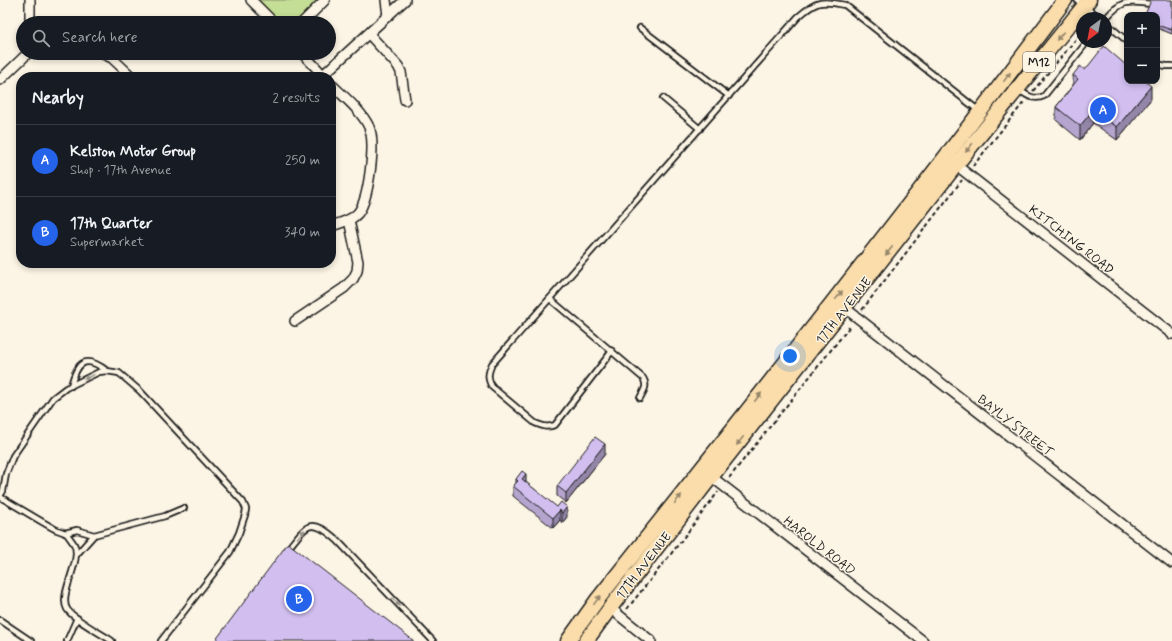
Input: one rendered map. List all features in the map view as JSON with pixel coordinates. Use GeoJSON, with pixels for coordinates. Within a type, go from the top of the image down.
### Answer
{"type":"FeatureCollection","features":[{"type":"Feature","properties":{"kind":"main road","name":"17TH AVENUE"},"geometry":{"type":"LineString","coordinates":[[586,641],[706,472],[836,299],[1065,0]]}},
{"type":"Feature","properties":{"kind":"main road","name":"17TH AVENUE"},"geometry":{"type":"LineString","coordinates":[[568,641],[598,599],[844,308],[1084,2]]}},
{"type":"Feature","properties":{"kind":"main road"},"geometry":{"type":"LineString","coordinates":[[980,112],[992,121]]}},
{"type":"Feature","properties":{"kind":"street"},"geometry":{"type":"LineString","coordinates":[[30,0],[30,16]]}},
{"type":"Feature","properties":{"kind":"street"},"geometry":{"type":"LineString","coordinates":[[251,0],[267,16]]}},
{"type":"Feature","properties":{"kind":"street"},"geometry":{"type":"LineString","coordinates":[[309,16],[325,0]]}},
{"type":"Feature","properties":{"kind":"street"},"geometry":{"type":"LineString","coordinates":[[386,0],[388,16]]}},
{"type":"Feature","properties":{"kind":"street"},"geometry":{"type":"LineString","coordinates":[[328,72],[405,0]]}},
{"type":"Feature","properties":{"kind":"street"},"geometry":{"type":"LineString","coordinates":[[368,34],[398,66],[401,72],[405,100]]}},
{"type":"Feature","properties":{"kind":"street"},"geometry":{"type":"LineString","coordinates":[[0,80],[21,60]]}},
{"type":"Feature","properties":{"kind":"street"},"geometry":{"type":"LineString","coordinates":[[114,60],[127,72]]}},
{"type":"Feature","properties":{"kind":"street"},"geometry":{"type":"LineString","coordinates":[[309,60],[320,72]]}},
{"type":"Feature","properties":{"kind":"street"},"geometry":{"type":"LineString","coordinates":[[336,89],[364,118],[372,137],[366,197],[364,202],[358,214],[349,220],[336,224]]}},
{"type":"Feature","properties":{"kind":"street","name":"KITCHING ROAD"},"geometry":{"type":"LineString","coordinates":[[956,165],[1172,334]]}},
{"type":"Feature","properties":{"kind":"street"},"geometry":{"type":"LineString","coordinates":[[295,321],[344,288],[353,279],[357,271],[358,262],[349,220]]}},
{"type":"Feature","properties":{"kind":"street","name":"BAYLY STREET"},"geometry":{"type":"LineString","coordinates":[[844,308],[1172,563]]}},
{"type":"Feature","properties":{"kind":"street","name":"HAROLD ROAD"},"geometry":{"type":"LineString","coordinates":[[706,472],[923,641]]}},
{"type":"Feature","properties":{"kind":"street"},"geometry":{"type":"LineString","coordinates":[[610,608],[651,641]]}},
{"type":"Feature","properties":{"kind":"lane"},"geometry":{"type":"LineString","coordinates":[[612,351],[555,425],[550,427],[535,423],[492,387],[488,381],[488,375],[492,364],[798,17],[808,9],[823,0],[845,5],[980,112]]}},
{"type":"Feature","properties":{"kind":"lane"},"geometry":{"type":"LineString","coordinates":[[1084,2],[1094,12]]}},
{"type":"Feature","properties":{"kind":"lane"},"geometry":{"type":"LineString","coordinates":[[1111,12],[1121,3],[1136,2],[1150,4]]}},
{"type":"Feature","properties":{"kind":"lane"},"geometry":{"type":"LineString","coordinates":[[640,28],[729,96]]}},
{"type":"Feature","properties":{"kind":"lane"},"geometry":{"type":"LineString","coordinates":[[1112,28],[1124,38]]}},
{"type":"Feature","properties":{"kind":"lane"},"geometry":{"type":"LineString","coordinates":[[1017,88],[1028,97],[1030,96],[1036,99],[1044,96],[1082,48]]}},
{"type":"Feature","properties":{"kind":"lane"},"geometry":{"type":"LineString","coordinates":[[1160,65],[1172,66]]}},
{"type":"Feature","properties":{"kind":"lane"},"geometry":{"type":"LineString","coordinates":[[663,98],[700,129]]}},
{"type":"Feature","properties":{"kind":"lane"},"geometry":{"type":"LineString","coordinates":[[550,299],[643,378],[646,382],[646,388],[640,398]]}},
{"type":"Feature","properties":{"kind":"lane"},"geometry":{"type":"LineString","coordinates":[[71,386],[75,372],[83,363],[92,362],[100,365],[107,371]]}},
{"type":"Feature","properties":{"kind":"lane"},"geometry":{"type":"LineString","coordinates":[[77,554],[75,546],[65,533],[52,528],[0,497],[5,486],[9,464],[16,450],[53,398],[60,391],[99,372],[107,371],[118,373],[140,391],[243,502],[246,509],[243,522],[230,552],[161,641]]}},
{"type":"Feature","properties":{"kind":"lane"},"geometry":{"type":"LineString","coordinates":[[65,533],[76,530],[94,535],[165,516],[184,508]]}},
{"type":"Feature","properties":{"kind":"lane"},"geometry":{"type":"LineString","coordinates":[[284,555],[303,530],[311,526],[324,529],[337,540],[433,641]]}},
{"type":"Feature","properties":{"kind":"lane"},"geometry":{"type":"LineString","coordinates":[[94,535],[77,554],[68,584],[65,604],[67,610],[77,618],[112,641]]}},
{"type":"Feature","properties":{"kind":"lane"},"geometry":{"type":"LineString","coordinates":[[68,641],[77,618]]}},
{"type":"Feature","properties":{"kind":"lane"},"geometry":{"type":"LineString","coordinates":[[0,620],[31,641]]}},
{"type":"Feature","properties":{"kind":"green space"},"geometry":{"type":"Polygon","coordinates":[[[258,0],[320,0],[303,16],[273,16],[258,0]]]}},
{"type":"Feature","properties":{"kind":"building"},"geometry":{"type":"Polygon","coordinates":[[[1151,0],[1172,0],[1172,30],[1160,26],[1160,12],[1146,12],[1151,0]]]}},
{"type":"Feature","properties":{"kind":"building"},"geometry":{"type":"Polygon","coordinates":[[[1102,48],[1106,48],[1124,63],[1124,84],[1149,84],[1151,86],[1117,127],[1093,110],[1080,126],[1056,107],[1078,79],[1073,75],[1080,66],[1085,70],[1102,48]]]}},
{"type":"Feature","properties":{"kind":"building"},"geometry":{"type":"Polygon","coordinates":[[[595,437],[605,444],[566,493],[557,486],[595,437]]]}},
{"type":"Feature","properties":{"kind":"building"},"geometry":{"type":"Polygon","coordinates":[[[522,471],[526,474],[522,479],[557,507],[561,502],[567,507],[562,513],[560,510],[553,518],[513,486],[518,481],[516,479],[522,471]]]}},
{"type":"Feature","properties":{"kind":"building"},"geometry":{"type":"Polygon","coordinates":[[[288,543],[414,641],[215,641],[288,543]]]}},
{"type":"Feature","properties":{"kind":"place","name":"Kelston Motor Group"},"geometry":{"type":"Point","coordinates":[1103,110]}},
{"type":"Feature","properties":{"kind":"place","name":"17th Quarter"},"geometry":{"type":"Point","coordinates":[299,599]}}]}
